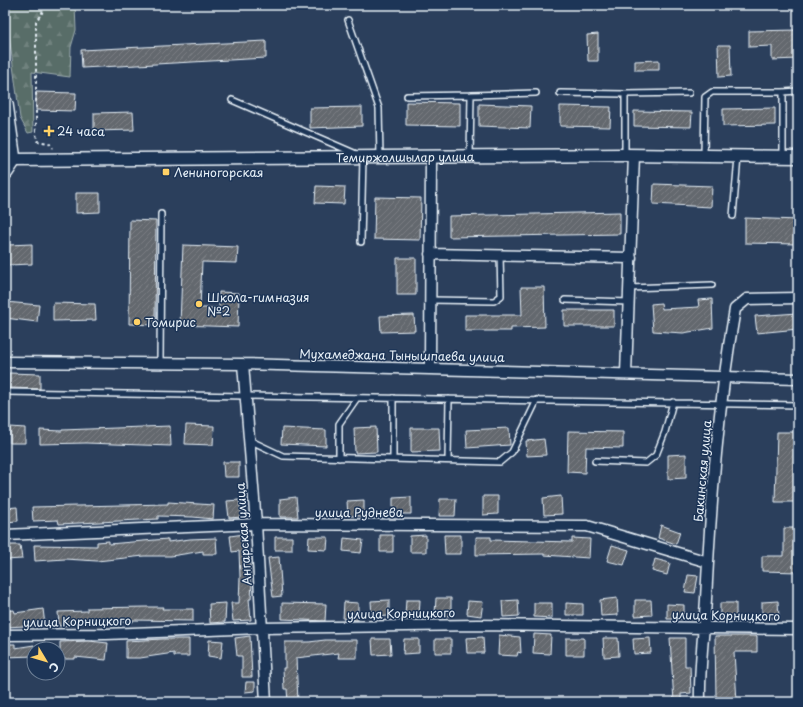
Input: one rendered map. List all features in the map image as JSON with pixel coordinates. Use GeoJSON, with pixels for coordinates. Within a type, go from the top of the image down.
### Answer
{"type":"FeatureCollection","features":[{"type":"Feature","properties":{"kind":"main road"},"geometry":{"type":"LineString","coordinates":[[5,104],[9,166]]}},
{"type":"Feature","properties":{"kind":"street","name":"Темиржолшылар улица"},"geometry":{"type":"LineString","coordinates":[[9,166],[63,160],[430,158],[630,155],[798,157]]}},
{"type":"Feature","properties":{"kind":"street"},"geometry":{"type":"LineString","coordinates":[[626,374],[631,258],[630,155]]}},
{"type":"Feature","properties":{"kind":"street"},"geometry":{"type":"LineString","coordinates":[[430,158],[430,369]]}},
{"type":"Feature","properties":{"kind":"street"},"geometry":{"type":"LineString","coordinates":[[430,254],[631,258]]}},
{"type":"Feature","properties":{"kind":"street","name":"Бакинская улица"},"geometry":{"type":"LineString","coordinates":[[700,702],[700,679],[708,562],[723,376],[735,310],[747,299],[798,298]]}},
{"type":"Feature","properties":{"kind":"street","name":"Мухамеджана Тынышпаева улица"},"geometry":{"type":"LineString","coordinates":[[5,362],[243,364],[798,378]]}},
{"type":"Feature","properties":{"kind":"street","name":"Ангарская улица"},"geometry":{"type":"LineString","coordinates":[[243,364],[256,524],[266,702]]}},
{"type":"Feature","properties":{"kind":"street","name":"улица Руднева"},"geometry":{"type":"LineString","coordinates":[[5,534],[256,524],[587,526],[708,562]]}},
{"type":"Feature","properties":{"kind":"street","name":"улица Корницкого"},"geometry":{"type":"LineString","coordinates":[[5,635],[106,634],[262,628],[478,625],[798,628]]}},
{"type":"Feature","properties":{"kind":"lane"},"geometry":{"type":"LineString","coordinates":[[348,20],[379,108],[380,158]]}},
{"type":"Feature","properties":{"kind":"lane"},"geometry":{"type":"LineString","coordinates":[[704,155],[705,97],[712,92],[798,92]]}},
{"type":"Feature","properties":{"kind":"lane"},"geometry":{"type":"LineString","coordinates":[[783,92],[783,157]]}},
{"type":"Feature","properties":{"kind":"lane"},"geometry":{"type":"LineString","coordinates":[[407,96],[536,93]]}},
{"type":"Feature","properties":{"kind":"lane"},"geometry":{"type":"LineString","coordinates":[[560,93],[689,93]]}},
{"type":"Feature","properties":{"kind":"lane"},"geometry":{"type":"LineString","coordinates":[[625,94],[630,155]]}},
{"type":"Feature","properties":{"kind":"lane"},"geometry":{"type":"LineString","coordinates":[[470,157],[471,95]]}},
{"type":"Feature","properties":{"kind":"lane"},"geometry":{"type":"LineString","coordinates":[[232,100],[364,158],[361,242]]}},
{"type":"Feature","properties":{"kind":"lane"},"geometry":{"type":"LineString","coordinates":[[733,216],[738,156]]}},
{"type":"Feature","properties":{"kind":"lane"},"geometry":{"type":"LineString","coordinates":[[160,363],[161,214]]}},
{"type":"Feature","properties":{"kind":"lane"},"geometry":{"type":"LineString","coordinates":[[430,300],[494,301],[501,296],[500,255]]}},
{"type":"Feature","properties":{"kind":"lane"},"geometry":{"type":"LineString","coordinates":[[629,288],[712,285]]}},
{"type":"Feature","properties":{"kind":"lane"},"geometry":{"type":"LineString","coordinates":[[565,300],[629,302]]}},
{"type":"Feature","properties":{"kind":"lane"},"geometry":{"type":"LineString","coordinates":[[5,392],[798,405]]}},
{"type":"Feature","properties":{"kind":"lane"},"geometry":{"type":"LineString","coordinates":[[339,458],[339,424],[357,398]]}},
{"type":"Feature","properties":{"kind":"lane"},"geometry":{"type":"LineString","coordinates":[[393,398],[394,459]]}},
{"type":"Feature","properties":{"kind":"lane"},"geometry":{"type":"LineString","coordinates":[[448,460],[450,399]]}},
{"type":"Feature","properties":{"kind":"lane"},"geometry":{"type":"LineString","coordinates":[[249,440],[283,456],[500,462],[512,452],[537,400]]}},
{"type":"Feature","properties":{"kind":"lane"},"geometry":{"type":"LineString","coordinates":[[595,462],[646,463],[656,455],[665,432],[673,402]]}},
{"type":"Feature","properties":{"kind":"path"},"geometry":{"type":"LineString","coordinates":[[44,5],[42,13],[36,21],[37,141],[49,143],[63,160]]}},
{"type":"Feature","properties":{"kind":"green space"},"geometry":{"type":"Polygon","coordinates":[[[5,5],[75,5],[76,30],[71,47],[70,77],[32,72],[33,132],[28,133],[20,118],[5,5]]]}},
{"type":"Feature","properties":{"kind":"building"},"geometry":{"type":"Polygon","coordinates":[[[798,30],[798,59],[772,60],[772,46],[749,47],[749,31],[798,30]]]}},
{"type":"Feature","properties":{"kind":"building"},"geometry":{"type":"Polygon","coordinates":[[[598,34],[598,61],[588,61],[587,35],[598,34]]]}},
{"type":"Feature","properties":{"kind":"building"},"geometry":{"type":"Polygon","coordinates":[[[266,41],[266,58],[82,68],[81,50],[266,41]]]}},
{"type":"Feature","properties":{"kind":"building"},"geometry":{"type":"Polygon","coordinates":[[[718,45],[730,45],[731,76],[719,77],[718,45]]]}},
{"type":"Feature","properties":{"kind":"building"},"geometry":{"type":"Polygon","coordinates":[[[659,60],[659,70],[635,70],[635,61],[659,60]]]}},
{"type":"Feature","properties":{"kind":"building"},"geometry":{"type":"Polygon","coordinates":[[[36,92],[76,93],[75,111],[36,110],[36,92]]]}},
{"type":"Feature","properties":{"kind":"building"},"geometry":{"type":"Polygon","coordinates":[[[406,102],[460,103],[460,126],[406,125],[406,102]]]}},
{"type":"Feature","properties":{"kind":"building"},"geometry":{"type":"Polygon","coordinates":[[[479,104],[531,106],[530,128],[479,126],[479,104]]]}},
{"type":"Feature","properties":{"kind":"building"},"geometry":{"type":"Polygon","coordinates":[[[560,106],[611,107],[610,127],[560,126],[560,106]]]}},
{"type":"Feature","properties":{"kind":"building"},"geometry":{"type":"Polygon","coordinates":[[[362,107],[362,126],[310,128],[310,108],[362,107]]]}},
{"type":"Feature","properties":{"kind":"building"},"geometry":{"type":"Polygon","coordinates":[[[775,108],[775,125],[723,126],[723,109],[775,108]]]}},
{"type":"Feature","properties":{"kind":"building"},"geometry":{"type":"Polygon","coordinates":[[[634,111],[692,112],[691,127],[634,126],[634,111]]]}},
{"type":"Feature","properties":{"kind":"building"},"geometry":{"type":"Polygon","coordinates":[[[133,112],[134,130],[94,131],[94,113],[133,112]]]}},
{"type":"Feature","properties":{"kind":"building"},"geometry":{"type":"Polygon","coordinates":[[[654,184],[712,186],[711,207],[653,204],[654,184]]]}},
{"type":"Feature","properties":{"kind":"building"},"geometry":{"type":"Polygon","coordinates":[[[316,186],[345,187],[344,204],[315,203],[316,186]]]}},
{"type":"Feature","properties":{"kind":"building"},"geometry":{"type":"Polygon","coordinates":[[[76,193],[100,193],[100,212],[76,213],[76,193]]]}},
{"type":"Feature","properties":{"kind":"building"},"geometry":{"type":"Polygon","coordinates":[[[375,197],[421,198],[420,240],[374,239],[375,197]]]}},
{"type":"Feature","properties":{"kind":"building"},"geometry":{"type":"Polygon","coordinates":[[[620,212],[620,234],[449,237],[449,216],[620,212]]]}},
{"type":"Feature","properties":{"kind":"building"},"geometry":{"type":"Polygon","coordinates":[[[745,218],[798,220],[798,244],[745,243],[745,218]]]}},
{"type":"Feature","properties":{"kind":"building"},"geometry":{"type":"Polygon","coordinates":[[[130,220],[156,221],[155,325],[129,324],[130,220]]]}},
{"type":"Feature","properties":{"kind":"building"},"geometry":{"type":"Polygon","coordinates":[[[32,244],[32,264],[8,265],[8,245],[32,244]]]}},
{"type":"Feature","properties":{"kind":"building"},"geometry":{"type":"Polygon","coordinates":[[[183,245],[238,247],[237,263],[202,262],[200,308],[219,308],[219,292],[239,293],[238,327],[180,325],[183,245]]]}},
{"type":"Feature","properties":{"kind":"building"},"geometry":{"type":"Polygon","coordinates":[[[397,258],[416,258],[416,295],[397,295],[397,258]]]}},
{"type":"Feature","properties":{"kind":"building"},"geometry":{"type":"Polygon","coordinates":[[[521,287],[544,287],[545,327],[511,328],[511,331],[465,331],[465,315],[522,315],[521,287]]]}},
{"type":"Feature","properties":{"kind":"building"},"geometry":{"type":"Polygon","coordinates":[[[712,299],[713,328],[683,333],[653,331],[651,304],[661,303],[662,309],[699,307],[698,300],[712,299]]]}},
{"type":"Feature","properties":{"kind":"building"},"geometry":{"type":"Polygon","coordinates":[[[5,302],[39,305],[37,322],[5,318],[5,302]]]}},
{"type":"Feature","properties":{"kind":"building"},"geometry":{"type":"Polygon","coordinates":[[[53,303],[95,304],[96,320],[53,321],[53,303]]]}},
{"type":"Feature","properties":{"kind":"building"},"geometry":{"type":"Polygon","coordinates":[[[564,310],[614,310],[614,326],[564,326],[564,310]]]}},
{"type":"Feature","properties":{"kind":"building"},"geometry":{"type":"Polygon","coordinates":[[[798,313],[798,329],[757,333],[755,316],[798,313]]]}},
{"type":"Feature","properties":{"kind":"building"},"geometry":{"type":"Polygon","coordinates":[[[414,315],[415,331],[381,332],[380,316],[414,315]]]}},
{"type":"Feature","properties":{"kind":"building"},"geometry":{"type":"Polygon","coordinates":[[[9,373],[40,374],[40,389],[9,388],[9,373]]]}},
{"type":"Feature","properties":{"kind":"building"},"geometry":{"type":"Polygon","coordinates":[[[186,425],[214,426],[213,445],[185,444],[186,425]]]}},
{"type":"Feature","properties":{"kind":"building"},"geometry":{"type":"Polygon","coordinates":[[[170,426],[171,446],[86,443],[40,444],[40,430],[62,431],[170,426]]]}},
{"type":"Feature","properties":{"kind":"building"},"geometry":{"type":"Polygon","coordinates":[[[10,427],[25,428],[25,443],[10,443],[10,427]]]}},
{"type":"Feature","properties":{"kind":"building"},"geometry":{"type":"Polygon","coordinates":[[[376,427],[377,452],[355,453],[354,428],[376,427]]]}},
{"type":"Feature","properties":{"kind":"building"},"geometry":{"type":"Polygon","coordinates":[[[282,428],[326,430],[326,446],[281,444],[282,428]]]}},
{"type":"Feature","properties":{"kind":"building"},"geometry":{"type":"Polygon","coordinates":[[[411,428],[439,428],[440,451],[411,452],[411,428]]]}},
{"type":"Feature","properties":{"kind":"building"},"geometry":{"type":"Polygon","coordinates":[[[509,428],[510,445],[467,448],[466,430],[509,428]]]}},
{"type":"Feature","properties":{"kind":"building"},"geometry":{"type":"Polygon","coordinates":[[[568,431],[623,432],[623,448],[586,447],[585,473],[567,472],[568,431]]]}},
{"type":"Feature","properties":{"kind":"building"},"geometry":{"type":"Polygon","coordinates":[[[777,432],[798,432],[798,502],[775,502],[777,432]]]}},
{"type":"Feature","properties":{"kind":"building"},"geometry":{"type":"Polygon","coordinates":[[[544,439],[546,455],[527,456],[526,441],[544,439]]]}},
{"type":"Feature","properties":{"kind":"building"},"geometry":{"type":"Polygon","coordinates":[[[686,454],[686,478],[668,479],[668,455],[686,454]]]}},
{"type":"Feature","properties":{"kind":"building"},"geometry":{"type":"Polygon","coordinates":[[[223,462],[239,462],[239,477],[224,477],[223,462]]]}},
{"type":"Feature","properties":{"kind":"building"},"geometry":{"type":"Polygon","coordinates":[[[483,496],[498,496],[498,514],[483,515],[483,496]]]}},
{"type":"Feature","properties":{"kind":"building"},"geometry":{"type":"Polygon","coordinates":[[[561,496],[562,514],[544,515],[543,498],[561,496]]]}},
{"type":"Feature","properties":{"kind":"building"},"geometry":{"type":"Polygon","coordinates":[[[296,497],[298,517],[280,517],[280,499],[296,497]]]}},
{"type":"Feature","properties":{"kind":"building"},"geometry":{"type":"Polygon","coordinates":[[[411,497],[411,514],[393,514],[393,498],[411,497]]]}},
{"type":"Feature","properties":{"kind":"building"},"geometry":{"type":"Polygon","coordinates":[[[440,499],[456,499],[455,516],[439,516],[440,499]]]}},
{"type":"Feature","properties":{"kind":"building"},"geometry":{"type":"Polygon","coordinates":[[[239,500],[242,517],[229,518],[227,501],[239,500]]]}},
{"type":"Feature","properties":{"kind":"building"},"geometry":{"type":"Polygon","coordinates":[[[364,500],[364,516],[348,516],[347,501],[364,500]]]}},
{"type":"Feature","properties":{"kind":"building"},"geometry":{"type":"Polygon","coordinates":[[[168,502],[214,505],[213,519],[158,516],[158,519],[59,524],[58,520],[33,521],[32,507],[168,504],[168,502]]]}},
{"type":"Feature","properties":{"kind":"building"},"geometry":{"type":"Polygon","coordinates":[[[17,507],[18,521],[5,522],[5,508],[17,507]]]}},
{"type":"Feature","properties":{"kind":"building"},"geometry":{"type":"Polygon","coordinates":[[[661,525],[680,532],[676,544],[658,538],[661,525]]]}},
{"type":"Feature","properties":{"kind":"building"},"geometry":{"type":"Polygon","coordinates":[[[784,528],[798,528],[798,572],[762,571],[762,556],[784,556],[784,528]]]}},
{"type":"Feature","properties":{"kind":"building"},"geometry":{"type":"Polygon","coordinates":[[[244,534],[246,557],[250,557],[250,583],[252,583],[251,599],[249,599],[251,620],[233,621],[231,603],[239,603],[240,577],[239,551],[232,552],[230,536],[244,534]]]}},
{"type":"Feature","properties":{"kind":"building"},"geometry":{"type":"Polygon","coordinates":[[[380,535],[393,535],[393,552],[380,552],[380,535]]]}},
{"type":"Feature","properties":{"kind":"building"},"geometry":{"type":"Polygon","coordinates":[[[426,535],[426,552],[410,552],[410,536],[426,535]]]}},
{"type":"Feature","properties":{"kind":"building"},"geometry":{"type":"Polygon","coordinates":[[[444,535],[461,535],[461,554],[445,554],[444,535]]]}},
{"type":"Feature","properties":{"kind":"building"},"geometry":{"type":"Polygon","coordinates":[[[275,537],[292,537],[292,550],[275,550],[275,537]]]}},
{"type":"Feature","properties":{"kind":"building"},"geometry":{"type":"Polygon","coordinates":[[[309,537],[328,537],[327,550],[308,549],[309,537]]]}},
{"type":"Feature","properties":{"kind":"building"},"geometry":{"type":"Polygon","coordinates":[[[476,537],[491,537],[491,540],[572,542],[572,538],[590,539],[589,558],[544,554],[476,555],[476,537]]]}},
{"type":"Feature","properties":{"kind":"building"},"geometry":{"type":"Polygon","coordinates":[[[216,538],[217,554],[203,554],[203,551],[171,556],[144,556],[97,561],[65,559],[35,561],[34,545],[97,546],[97,542],[109,541],[109,544],[168,539],[168,542],[216,538]]]}},
{"type":"Feature","properties":{"kind":"building"},"geometry":{"type":"Polygon","coordinates":[[[344,538],[363,540],[361,553],[343,551],[344,538]]]}},
{"type":"Feature","properties":{"kind":"building"},"geometry":{"type":"Polygon","coordinates":[[[5,545],[20,545],[22,559],[5,560],[5,545]]]}},
{"type":"Feature","properties":{"kind":"building"},"geometry":{"type":"Polygon","coordinates":[[[612,545],[629,550],[624,565],[607,561],[612,545]]]}},
{"type":"Feature","properties":{"kind":"building"},"geometry":{"type":"Polygon","coordinates":[[[279,557],[282,596],[273,597],[268,558],[279,557]]]}},
{"type":"Feature","properties":{"kind":"building"},"geometry":{"type":"Polygon","coordinates":[[[655,559],[670,563],[667,575],[652,571],[655,559]]]}},
{"type":"Feature","properties":{"kind":"building"},"geometry":{"type":"Polygon","coordinates":[[[688,575],[698,576],[695,593],[685,592],[688,575]]]}},
{"type":"Feature","properties":{"kind":"building"},"geometry":{"type":"Polygon","coordinates":[[[436,598],[451,598],[451,616],[435,615],[436,598]]]}},
{"type":"Feature","properties":{"kind":"building"},"geometry":{"type":"Polygon","coordinates":[[[617,598],[618,615],[601,616],[600,600],[617,598]]]}},
{"type":"Feature","properties":{"kind":"building"},"geometry":{"type":"Polygon","coordinates":[[[389,600],[389,616],[372,617],[371,601],[389,600]]]}},
{"type":"Feature","properties":{"kind":"building"},"geometry":{"type":"Polygon","coordinates":[[[406,600],[420,600],[419,617],[405,616],[406,600]]]}},
{"type":"Feature","properties":{"kind":"building"},"geometry":{"type":"Polygon","coordinates":[[[518,600],[519,616],[503,617],[502,601],[518,600]]]}},
{"type":"Feature","properties":{"kind":"building"},"geometry":{"type":"Polygon","coordinates":[[[635,600],[651,600],[652,615],[635,616],[635,600]]]}},
{"type":"Feature","properties":{"kind":"building"},"geometry":{"type":"Polygon","coordinates":[[[468,601],[483,602],[481,616],[467,614],[468,601]]]}},
{"type":"Feature","properties":{"kind":"building"},"geometry":{"type":"Polygon","coordinates":[[[778,601],[779,618],[762,618],[762,602],[778,601]]]}},
{"type":"Feature","properties":{"kind":"building"},"geometry":{"type":"Polygon","coordinates":[[[344,602],[358,603],[358,620],[343,619],[344,602]]]}},
{"type":"Feature","properties":{"kind":"building"},"geometry":{"type":"Polygon","coordinates":[[[226,603],[225,622],[210,623],[209,604],[226,603]]]}},
{"type":"Feature","properties":{"kind":"building"},"geometry":{"type":"Polygon","coordinates":[[[282,603],[326,604],[325,621],[282,619],[282,603]]]}},
{"type":"Feature","properties":{"kind":"building"},"geometry":{"type":"Polygon","coordinates":[[[534,603],[552,603],[552,618],[534,617],[534,603]]]}},
{"type":"Feature","properties":{"kind":"building"},"geometry":{"type":"Polygon","coordinates":[[[566,603],[583,604],[583,615],[566,615],[566,603]]]}},
{"type":"Feature","properties":{"kind":"building"},"geometry":{"type":"Polygon","coordinates":[[[720,603],[736,603],[736,619],[720,618],[720,603]]]}},
{"type":"Feature","properties":{"kind":"building"},"geometry":{"type":"Polygon","coordinates":[[[667,604],[684,605],[684,619],[667,619],[667,604]]]}},
{"type":"Feature","properties":{"kind":"building"},"geometry":{"type":"Polygon","coordinates":[[[163,607],[162,609],[193,609],[193,621],[133,620],[133,622],[73,623],[73,625],[59,626],[58,612],[87,611],[87,608],[163,607]]]}},
{"type":"Feature","properties":{"kind":"building"},"geometry":{"type":"Polygon","coordinates":[[[43,609],[45,625],[5,627],[5,611],[14,610],[15,613],[43,609]]]}},
{"type":"Feature","properties":{"kind":"building"},"geometry":{"type":"Polygon","coordinates":[[[534,634],[551,635],[550,654],[533,653],[534,634]]]}},
{"type":"Feature","properties":{"kind":"building"},"geometry":{"type":"Polygon","coordinates":[[[499,635],[520,637],[521,653],[518,652],[517,656],[498,655],[499,635]]]}},
{"type":"Feature","properties":{"kind":"building"},"geometry":{"type":"Polygon","coordinates":[[[250,636],[252,677],[242,677],[242,656],[237,656],[235,638],[250,636]]]}},
{"type":"Feature","properties":{"kind":"building"},"geometry":{"type":"Polygon","coordinates":[[[715,636],[757,636],[757,652],[734,652],[737,702],[718,702],[718,697],[716,697],[715,636]]]}},
{"type":"Feature","properties":{"kind":"building"},"geometry":{"type":"Polygon","coordinates":[[[483,637],[484,653],[467,653],[466,638],[483,637]]]}},
{"type":"Feature","properties":{"kind":"building"},"geometry":{"type":"Polygon","coordinates":[[[566,638],[584,638],[584,655],[566,655],[566,638]]]}},
{"type":"Feature","properties":{"kind":"building"},"geometry":{"type":"Polygon","coordinates":[[[603,638],[618,638],[619,656],[604,657],[603,638]]]}},
{"type":"Feature","properties":{"kind":"building"},"geometry":{"type":"Polygon","coordinates":[[[650,638],[651,653],[634,654],[633,639],[650,638]]]}},
{"type":"Feature","properties":{"kind":"building"},"geometry":{"type":"Polygon","coordinates":[[[670,638],[685,638],[685,666],[690,666],[691,693],[681,694],[681,702],[674,702],[670,638]]]}},
{"type":"Feature","properties":{"kind":"building"},"geometry":{"type":"Polygon","coordinates":[[[189,639],[189,656],[174,656],[174,653],[140,658],[126,658],[126,641],[189,639]]]}},
{"type":"Feature","properties":{"kind":"building"},"geometry":{"type":"Polygon","coordinates":[[[372,639],[390,639],[391,654],[373,655],[372,639]]]}},
{"type":"Feature","properties":{"kind":"building"},"geometry":{"type":"Polygon","coordinates":[[[404,639],[419,639],[419,653],[403,654],[404,639]]]}},
{"type":"Feature","properties":{"kind":"building"},"geometry":{"type":"Polygon","coordinates":[[[435,639],[451,639],[451,653],[435,653],[435,639]]]}},
{"type":"Feature","properties":{"kind":"building"},"geometry":{"type":"Polygon","coordinates":[[[209,640],[223,641],[221,658],[208,656],[209,640]]]}},
{"type":"Feature","properties":{"kind":"building"},"geometry":{"type":"Polygon","coordinates":[[[357,640],[357,658],[338,658],[339,653],[296,658],[298,702],[288,702],[287,689],[284,689],[283,668],[285,668],[285,642],[357,640]]]}},
{"type":"Feature","properties":{"kind":"building"},"geometry":{"type":"Polygon","coordinates":[[[89,641],[108,643],[106,660],[75,657],[75,659],[66,659],[66,642],[89,641]]]}},
{"type":"Feature","properties":{"kind":"building"},"geometry":{"type":"Polygon","coordinates":[[[5,644],[15,644],[15,648],[26,646],[26,656],[5,657],[5,644]]]}},
{"type":"Feature","properties":{"kind":"building"},"geometry":{"type":"Polygon","coordinates":[[[246,682],[255,682],[255,691],[245,692],[246,682]]]}},
{"type":"Feature","properties":{"kind":"place","name":"24 часа"},"geometry":{"type":"Point","coordinates":[49,131]}},
{"type":"Feature","properties":{"kind":"place","name":"Лениногорская"},"geometry":{"type":"Point","coordinates":[166,172]}},
{"type":"Feature","properties":{"kind":"place","name":"Школа-гимназия №2"},"geometry":{"type":"Point","coordinates":[199,304]}},
{"type":"Feature","properties":{"kind":"place","name":"Томирис"},"geometry":{"type":"Point","coordinates":[137,322]}}]}
